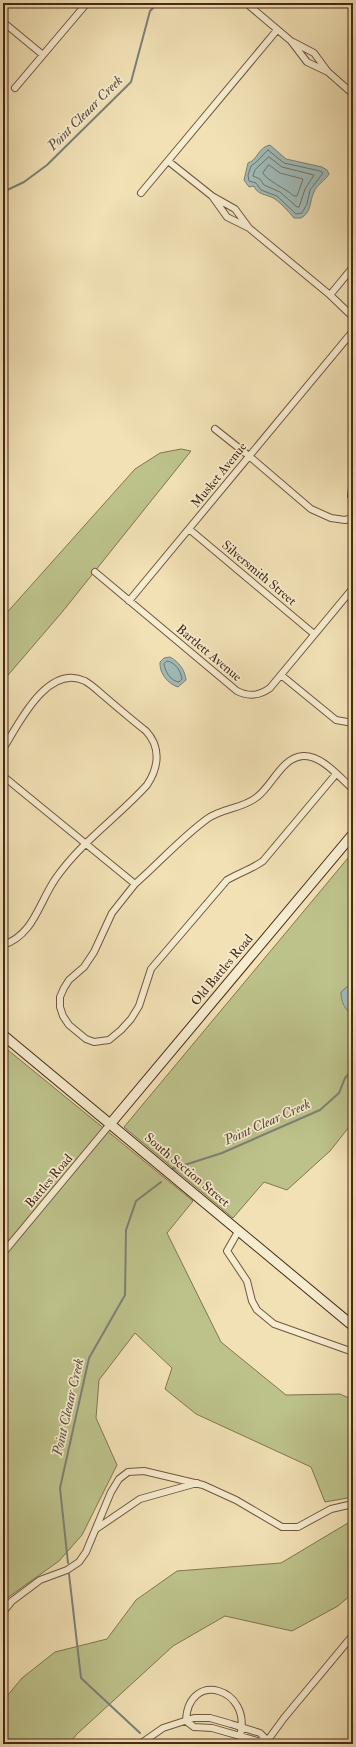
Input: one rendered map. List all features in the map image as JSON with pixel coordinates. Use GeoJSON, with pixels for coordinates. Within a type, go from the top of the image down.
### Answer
{"type":"FeatureCollection","features":[{"type":"Feature","properties":{"kind":"street"},"geometry":{"type":"LineString","coordinates":[[15,88],[87,3]]}},
{"type":"Feature","properties":{"kind":"street"},"geometry":{"type":"LineString","coordinates":[[246,3],[291,41],[312,51],[328,72],[353,94]]}},
{"type":"Feature","properties":{"kind":"street"},"geometry":{"type":"LineString","coordinates":[[3,22],[43,55]]}},
{"type":"Feature","properties":{"kind":"street"},"geometry":{"type":"LineString","coordinates":[[141,193],[277,30]]}},
{"type":"Feature","properties":{"kind":"street"},"geometry":{"type":"LineString","coordinates":[[291,41],[307,62],[328,72]]}},
{"type":"Feature","properties":{"kind":"street"},"geometry":{"type":"LineString","coordinates":[[168,160],[212,196],[235,209],[249,228]]}},
{"type":"Feature","properties":{"kind":"street"},"geometry":{"type":"LineString","coordinates":[[212,196],[227,217],[249,228],[330,295],[353,317]]}},
{"type":"Feature","properties":{"kind":"street"},"geometry":{"type":"LineString","coordinates":[[330,295],[353,267]]}},
{"type":"Feature","properties":{"kind":"street","name":"Musket Avenue"},"geometry":{"type":"LineString","coordinates":[[129,601],[353,331]]}},
{"type":"Feature","properties":{"kind":"street"},"geometry":{"type":"LineString","coordinates":[[215,429],[311,509],[331,518],[345,520],[353,518]]}},
{"type":"Feature","properties":{"kind":"street"},"geometry":{"type":"LineString","coordinates":[[353,480],[353,500]]}},
{"type":"Feature","properties":{"kind":"street","name":"Silversmith Street"},"geometry":{"type":"LineString","coordinates":[[189,529],[314,634]]}},
{"type":"Feature","properties":{"kind":"street","name":"Bartlett Avenue"},"geometry":{"type":"LineString","coordinates":[[95,572],[236,691],[245,695],[258,694],[270,688],[353,588]]}},
{"type":"Feature","properties":{"kind":"street"},"geometry":{"type":"LineString","coordinates":[[281,675],[336,720],[353,724]]}},
{"type":"Feature","properties":{"kind":"street"},"geometry":{"type":"LineString","coordinates":[[3,749],[34,699],[46,688],[69,679],[83,680],[89,684],[150,735],[157,747],[156,767],[153,777],[141,791],[69,862],[55,879],[26,930],[18,938],[3,945]]}},
{"type":"Feature","properties":{"kind":"street"},"geometry":{"type":"LineString","coordinates":[[336,774],[264,861],[255,867],[227,880],[158,960],[148,976],[136,1012],[121,1030],[109,1040],[94,1042],[86,1039],[69,1025],[63,1016],[60,1007],[60,997],[69,980],[84,967],[94,952],[112,913],[135,884],[208,818],[255,799],[292,759],[299,757],[310,757],[323,764],[336,774],[353,789]]}},
{"type":"Feature","properties":{"kind":"street"},"geometry":{"type":"LineString","coordinates":[[3,776],[135,884]]}},
{"type":"Feature","properties":{"kind":"street","name":"Old Battles Road"},"geometry":{"type":"LineString","coordinates":[[111,1123],[353,834]]}},
{"type":"Feature","properties":{"kind":"street","name":"South Section Street"},"geometry":{"type":"LineString","coordinates":[[3,1034],[353,1326]]}},
{"type":"Feature","properties":{"kind":"street","name":"Battles Road"},"geometry":{"type":"LineString","coordinates":[[3,1253],[111,1123]]}},
{"type":"Feature","properties":{"kind":"street"},"geometry":{"type":"LineString","coordinates":[[239,1230],[227,1251],[247,1281],[252,1302],[257,1310],[274,1324],[353,1352]]}},
{"type":"Feature","properties":{"kind":"street"},"geometry":{"type":"LineString","coordinates":[[3,1612],[12,1601],[40,1580],[67,1570],[78,1562],[86,1552],[111,1492],[119,1479],[128,1472],[144,1471],[197,1483],[236,1500],[282,1526],[289,1528],[298,1527],[331,1509],[353,1504]]}},
{"type":"Feature","properties":{"kind":"street"},"geometry":{"type":"LineString","coordinates":[[95,1530],[140,1500],[197,1483]]}},
{"type":"Feature","properties":{"kind":"street"},"geometry":{"type":"LineString","coordinates":[[266,1742],[353,1635]]}},
{"type":"Feature","properties":{"kind":"street"},"geometry":{"type":"LineString","coordinates":[[186,1721],[187,1712],[193,1699],[203,1692],[217,1690],[230,1696],[235,1701],[240,1714],[242,1728],[240,1736]]}},
{"type":"Feature","properties":{"kind":"street"},"geometry":{"type":"LineString","coordinates":[[140,1744],[163,1728],[194,1718],[210,1718],[260,1733],[266,1742]]}},
{"type":"Feature","properties":{"kind":"street"},"geometry":{"type":"LineString","coordinates":[[186,1721],[194,1727],[212,1728],[257,1741],[266,1742]]}},
{"type":"Feature","properties":{"kind":"green space"},"geometry":{"type":"Polygon","coordinates":[[[181,449],[191,451],[63,611],[3,681],[3,617],[135,469],[160,453],[181,449]]]}},
{"type":"Feature","properties":{"kind":"green space"},"geometry":{"type":"Polygon","coordinates":[[[353,852],[353,982],[341,992],[347,1010],[353,1016],[353,1122],[330,1151],[287,1190],[264,1182],[233,1218],[124,1127],[353,852]]]}},
{"type":"Feature","properties":{"kind":"green space"},"geometry":{"type":"Polygon","coordinates":[[[3,1046],[193,1201],[167,1233],[221,1342],[286,1395],[340,1394],[353,1400],[353,1497],[325,1502],[311,1467],[196,1414],[165,1389],[172,1368],[135,1333],[99,1380],[96,1418],[117,1465],[82,1535],[59,1561],[3,1601],[3,1046]]]}},
{"type":"Feature","properties":{"kind":"green space"},"geometry":{"type":"Polygon","coordinates":[[[353,1520],[353,1593],[338,1606],[292,1631],[225,1616],[173,1646],[77,1734],[69,1744],[3,1744],[3,1701],[22,1678],[55,1652],[107,1639],[136,1600],[177,1571],[281,1563],[353,1520]]]}},
{"type":"Feature","properties":{"kind":"water"},"geometry":{"type":"Polygon","coordinates":[[[270,145],[286,159],[322,167],[327,170],[329,174],[315,189],[309,210],[305,216],[301,218],[294,218],[283,205],[272,197],[260,193],[254,186],[249,187],[244,180],[248,163],[253,161],[264,148],[270,145]]]}},
{"type":"Feature","properties":{"kind":"water"},"geometry":{"type":"Polygon","coordinates":[[[170,657],[181,667],[185,676],[186,680],[178,687],[174,686],[165,678],[161,670],[160,662],[164,658],[170,657]]]}},
{"type":"Feature","properties":{"kind":"water"},"geometry":{"type":"Polygon","coordinates":[[[353,982],[353,1016],[344,1006],[341,992],[353,982]]]}},
{"type":"Feature","properties":{"kind":"waterway","name":"Point Cleaar Creek"},"geometry":{"type":"LineString","coordinates":[[3,192],[24,182],[47,165],[131,82],[150,11],[158,3]]}},
{"type":"Feature","properties":{"kind":"waterway","name":"Point Clear Creek"},"geometry":{"type":"LineString","coordinates":[[172,1169],[222,1153],[320,1110],[339,1093],[345,1078],[353,1069]]}},
{"type":"Feature","properties":{"kind":"waterway","name":"Point Cleaar Creek"},"geometry":{"type":"LineString","coordinates":[[68,1563],[60,1488],[89,1358],[125,1295],[126,1230],[136,1201],[161,1182]]}},
{"type":"Feature","properties":{"kind":"waterway","name":"Point Cleaar Creek"},"geometry":{"type":"LineString","coordinates":[[69,1574],[81,1678],[140,1733]]}}]}
